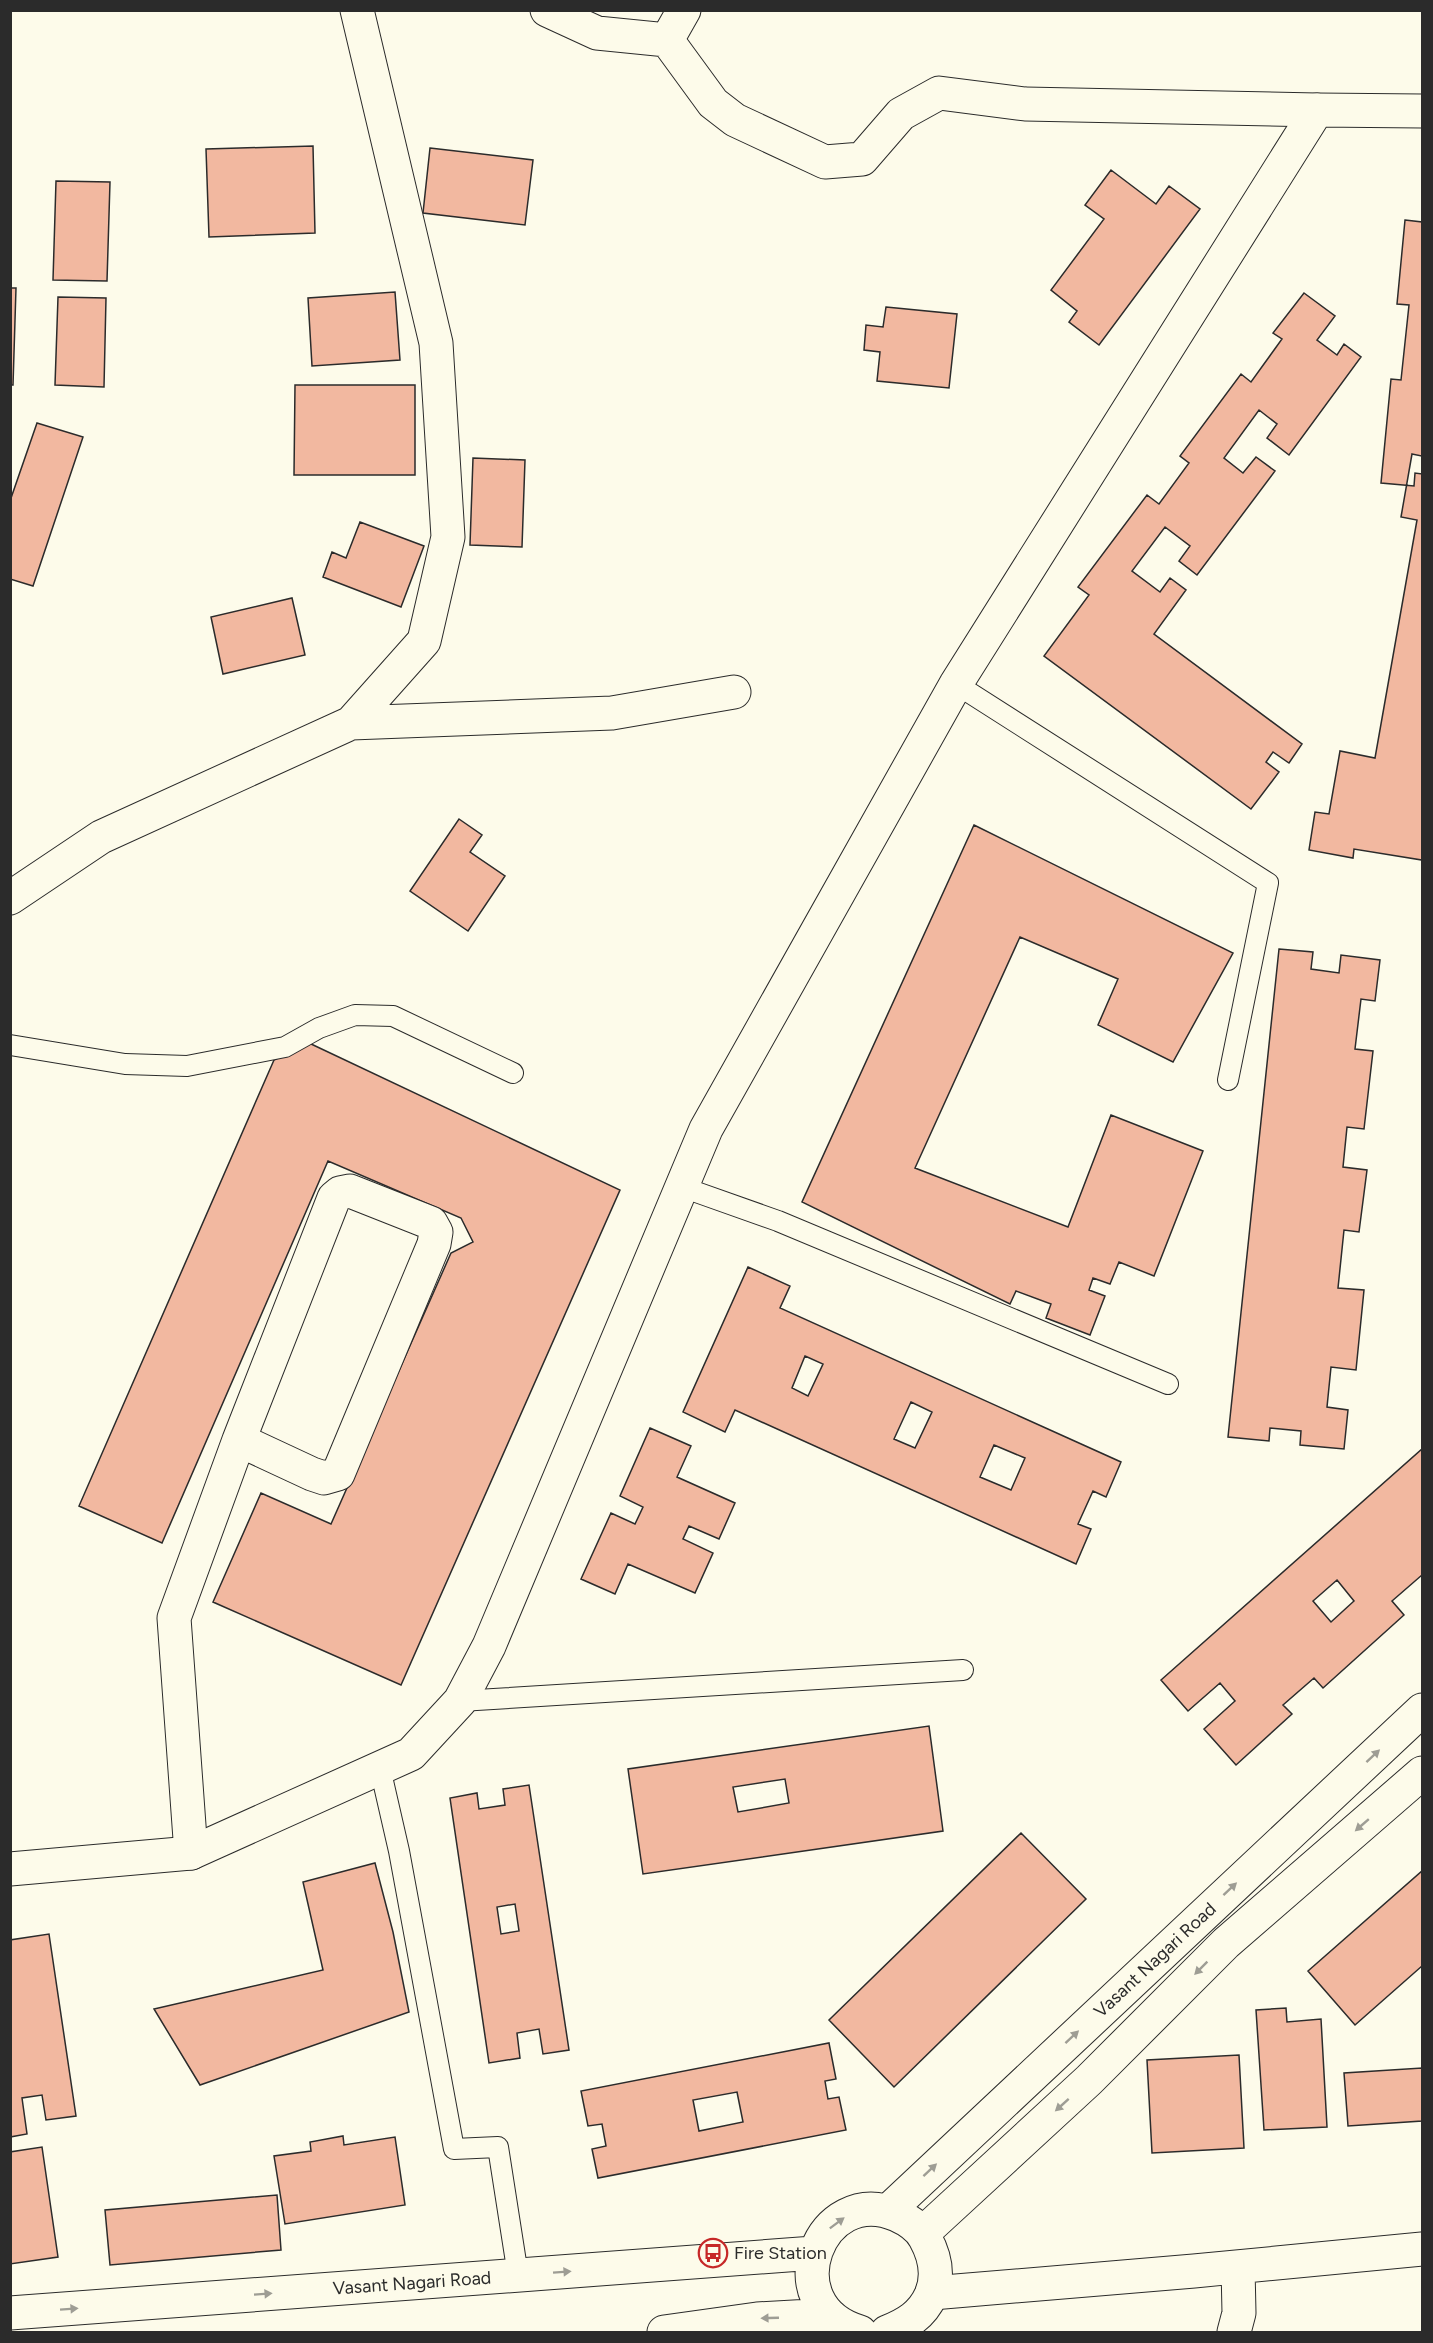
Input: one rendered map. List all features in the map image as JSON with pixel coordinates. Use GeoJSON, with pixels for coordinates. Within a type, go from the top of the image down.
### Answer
{"type":"FeatureCollection","features":[{"type":"Feature","properties":{"kind":"street"},"geometry":{"type":"LineString","coordinates":[[351,723],[424,641],[448,537],[436,343],[357,10]]}},
{"type":"Feature","properties":{"kind":"street"},"geometry":{"type":"LineString","coordinates":[[547,10],[597,33],[667,40],[713,103],[735,120],[825,162],[862,159],[902,114],[939,93],[1025,104],[1422,111]]}},
{"type":"Feature","properties":{"kind":"street"},"geometry":{"type":"LineString","coordinates":[[667,40],[684,10]]}},
{"type":"Feature","properties":{"kind":"street"},"geometry":{"type":"LineString","coordinates":[[10,1869],[191,1853],[411,1754],[460,1701],[489,1646],[706,1129],[956,684],[1317,110]]}},
{"type":"Feature","properties":{"kind":"street"},"geometry":{"type":"LineString","coordinates":[[10,898],[101,837],[351,723],[612,713],[734,692]]}},
{"type":"Feature","properties":{"kind":"street"},"geometry":{"type":"LineString","coordinates":[[191,1853],[174,1618],[239,1440],[334,1198],[340,1192],[350,1191],[431,1222],[436,1232],[434,1244],[338,1474],[324,1478],[239,1440]]}},
{"type":"Feature","properties":{"kind":"street","name":"Vasant Nagari Road"},"geometry":{"type":"LineString","coordinates":[[888,2211],[1422,1710]]}},
{"type":"Feature","properties":{"kind":"street","name":"Vasant Nagari Road"},"geometry":{"type":"LineString","coordinates":[[922,2233],[1089,2080],[1226,1943],[1422,1773]]}},
{"type":"Feature","properties":{"kind":"street"},"geometry":{"type":"LineString","coordinates":[[845,2327],[819,2302],[813,2286],[811,2270],[814,2253],[822,2237],[835,2223],[852,2213],[870,2209],[888,2211],[907,2219],[922,2233],[933,2252],[936,2272],[932,2293],[922,2312],[900,2330]]}},
{"type":"Feature","properties":{"kind":"street"},"geometry":{"type":"LineString","coordinates":[[932,2293],[1422,2249]]}},
{"type":"Feature","properties":{"kind":"street","name":"Vasant Nagari Road"},"geometry":{"type":"LineString","coordinates":[[10,2313],[814,2253]]}},
{"type":"Feature","properties":{"kind":"street"},"geometry":{"type":"LineString","coordinates":[[1238,2267],[1240,2326]]}},
{"type":"Feature","properties":{"kind":"street"},"geometry":{"type":"LineString","coordinates":[[664,2332],[757,2319],[845,2327]]}},
{"type":"Feature","properties":{"kind":"lane"},"geometry":{"type":"LineString","coordinates":[[956,684],[1268,882],[1228,1080]]}},
{"type":"Feature","properties":{"kind":"lane"},"geometry":{"type":"LineString","coordinates":[[10,1045],[125,1065],[187,1066],[285,1047],[319,1028],[355,1015],[393,1016],[513,1074]]}},
{"type":"Feature","properties":{"kind":"lane"},"geometry":{"type":"LineString","coordinates":[[682,1187],[778,1221],[1168,1384]]}},
{"type":"Feature","properties":{"kind":"lane"},"geometry":{"type":"LineString","coordinates":[[460,1701],[963,1670]]}},
{"type":"Feature","properties":{"kind":"lane"},"geometry":{"type":"LineString","coordinates":[[380,1768],[399,1851],[454,2149],[498,2147],[519,2275]]}},
{"type":"Feature","properties":{"kind":"building"},"geometry":{"type":"Polygon","coordinates":[[[313,146],[315,233],[209,237],[206,149],[313,146]]]}},
{"type":"Feature","properties":{"kind":"building"},"geometry":{"type":"Polygon","coordinates":[[[430,148],[533,160],[525,225],[423,213],[430,148]]]}},
{"type":"Feature","properties":{"kind":"building"},"geometry":{"type":"Polygon","coordinates":[[[1111,170],[1156,204],[1169,186],[1200,209],[1099,345],[1069,322],[1077,311],[1051,290],[1104,219],[1085,205],[1111,170]]]}},
{"type":"Feature","properties":{"kind":"building"},"geometry":{"type":"Polygon","coordinates":[[[56,181],[110,182],[107,281],[53,280],[56,181]]]}},
{"type":"Feature","properties":{"kind":"building"},"geometry":{"type":"Polygon","coordinates":[[[1405,220],[1422,222],[1422,474],[1415,473],[1414,486],[1381,483],[1391,379],[1401,380],[1409,305],[1397,304],[1405,220]]]}},
{"type":"Feature","properties":{"kind":"building"},"geometry":{"type":"Polygon","coordinates":[[[10,288],[16,288],[13,385],[10,385],[10,288]]]}},
{"type":"Feature","properties":{"kind":"building"},"geometry":{"type":"Polygon","coordinates":[[[395,292],[400,360],[312,366],[308,298],[395,292]]]}},
{"type":"Feature","properties":{"kind":"building"},"geometry":{"type":"Polygon","coordinates":[[[1304,293],[1335,316],[1317,340],[1337,355],[1344,344],[1361,357],[1289,455],[1267,438],[1277,424],[1259,410],[1224,458],[1243,473],[1256,457],[1275,471],[1197,575],[1179,561],[1190,546],[1165,527],[1132,571],[1160,592],[1170,578],[1186,590],[1154,634],[1302,744],[1289,763],[1273,752],[1266,762],[1279,772],[1251,809],[1044,656],[1089,595],[1078,587],[1147,495],[1159,504],[1189,463],[1180,456],[1241,374],[1251,382],[1282,339],[1273,333],[1304,293]]]}},
{"type":"Feature","properties":{"kind":"building"},"geometry":{"type":"Polygon","coordinates":[[[58,297],[106,298],[104,387],[55,385],[58,297]]]}},
{"type":"Feature","properties":{"kind":"building"},"geometry":{"type":"Polygon","coordinates":[[[886,307],[957,314],[949,388],[877,381],[880,352],[864,350],[866,325],[883,327],[886,307]]]}},
{"type":"Feature","properties":{"kind":"building"},"geometry":{"type":"Polygon","coordinates":[[[295,385],[415,385],[415,475],[294,475],[295,385]]]}},
{"type":"Feature","properties":{"kind":"building"},"geometry":{"type":"Polygon","coordinates":[[[37,423],[83,437],[33,586],[10,579],[10,501],[37,423]]]}},
{"type":"Feature","properties":{"kind":"building"},"geometry":{"type":"Polygon","coordinates":[[[1412,454],[1422,456],[1422,860],[1354,849],[1353,858],[1309,850],[1315,812],[1329,814],[1340,751],[1375,758],[1417,520],[1401,517],[1412,454]]]}},
{"type":"Feature","properties":{"kind":"building"},"geometry":{"type":"Polygon","coordinates":[[[473,458],[525,460],[522,547],[470,545],[473,458]]]}},
{"type":"Feature","properties":{"kind":"building"},"geometry":{"type":"Polygon","coordinates":[[[360,522],[424,546],[401,607],[323,577],[332,552],[346,558],[360,522]]]}},
{"type":"Feature","properties":{"kind":"building"},"geometry":{"type":"Polygon","coordinates":[[[292,598],[305,655],[223,674],[211,617],[292,598]]]}},
{"type":"Feature","properties":{"kind":"building"},"geometry":{"type":"Polygon","coordinates":[[[459,819],[482,835],[470,852],[505,876],[468,931],[410,891],[459,819]]]}},
{"type":"Feature","properties":{"kind":"building"},"geometry":{"type":"Polygon","coordinates":[[[974,825],[1233,953],[1173,1062],[1098,1025],[1118,979],[1020,937],[915,1168],[1068,1227],[1111,1115],[1203,1151],[1154,1276],[1119,1262],[1110,1284],[1093,1278],[1089,1290],[1105,1296],[1090,1335],[1046,1318],[1051,1304],[1016,1291],[1010,1304],[802,1202],[974,825]]]}},
{"type":"Feature","properties":{"kind":"building"},"geometry":{"type":"Polygon","coordinates":[[[1279,949],[1313,952],[1311,969],[1339,973],[1341,955],[1380,960],[1375,1001],[1361,999],[1355,1049],[1373,1051],[1364,1129],[1347,1127],[1343,1167],[1367,1170],[1359,1232],[1344,1230],[1338,1288],[1364,1290],[1356,1370],[1331,1367],[1327,1407],[1348,1410],[1344,1449],[1300,1445],[1301,1431],[1270,1428],[1269,1441],[1228,1437],[1279,949]]]}},
{"type":"Feature","properties":{"kind":"building"},"geometry":{"type":"Polygon","coordinates":[[[309,1043],[620,1190],[401,1685],[213,1602],[261,1493],[331,1524],[451,1253],[473,1242],[461,1218],[328,1161],[162,1543],[79,1506],[274,1060],[309,1043]]]}},
{"type":"Feature","properties":{"kind":"building"},"geometry":{"type":"Polygon","coordinates":[[[748,1267],[790,1286],[780,1308],[1121,1462],[1106,1497],[1093,1491],[1078,1524],[1091,1529],[1076,1564],[735,1410],[725,1432],[683,1412],[748,1267]],[[805,1356],[792,1388],[808,1396],[823,1364],[805,1356]],[[911,1402],[894,1439],[915,1448],[932,1412],[911,1402]],[[994,1445],[980,1477],[1011,1490],[1025,1458],[994,1445]]]}},
{"type":"Feature","properties":{"kind":"building"},"geometry":{"type":"Polygon","coordinates":[[[650,1428],[691,1446],[677,1477],[735,1503],[719,1539],[689,1526],[683,1539],[713,1553],[695,1593],[628,1564],[615,1594],[581,1579],[611,1513],[635,1524],[643,1507],[620,1496],[650,1428]]]}},
{"type":"Feature","properties":{"kind":"building"},"geometry":{"type":"Polygon","coordinates":[[[1422,1449],[1422,1575],[1392,1601],[1404,1615],[1323,1688],[1314,1678],[1283,1705],[1292,1714],[1236,1765],[1204,1729],[1235,1701],[1220,1683],[1188,1711],[1161,1680],[1422,1449]],[[1337,1580],[1313,1601],[1331,1622],[1354,1601],[1337,1580]]]}},
{"type":"Feature","properties":{"kind":"building"},"geometry":{"type":"Polygon","coordinates":[[[929,1726],[943,1831],[643,1874],[628,1769],[929,1726]],[[785,1779],[733,1787],[738,1812],[789,1803],[785,1779]]]}},
{"type":"Feature","properties":{"kind":"building"},"geometry":{"type":"Polygon","coordinates":[[[529,1785],[569,2050],[543,2054],[539,2029],[517,2033],[520,2058],[489,2063],[450,1798],[477,1793],[479,1809],[505,1805],[503,1789],[529,1785]],[[515,1904],[497,1907],[501,1934],[519,1931],[515,1904]]]}},
{"type":"Feature","properties":{"kind":"building"},"geometry":{"type":"Polygon","coordinates":[[[1021,1833],[1086,1899],[894,2087],[829,2020],[1021,1833]]]}},
{"type":"Feature","properties":{"kind":"building"},"geometry":{"type":"Polygon","coordinates":[[[375,1863],[393,1932],[409,2012],[200,2085],[154,2009],[323,1970],[303,1882],[375,1863]]]}},
{"type":"Feature","properties":{"kind":"building"},"geometry":{"type":"Polygon","coordinates":[[[1422,1871],[1422,1966],[1355,2025],[1308,1971],[1422,1871]]]}},
{"type":"Feature","properties":{"kind":"building"},"geometry":{"type":"Polygon","coordinates":[[[49,1934],[76,2116],[46,2120],[42,2095],[22,2098],[27,2134],[10,2137],[10,1940],[49,1934]]]}},
{"type":"Feature","properties":{"kind":"building"},"geometry":{"type":"Polygon","coordinates":[[[1286,2008],[1287,2022],[1321,2019],[1327,2127],[1264,2130],[1256,2010],[1286,2008]]]}},
{"type":"Feature","properties":{"kind":"building"},"geometry":{"type":"Polygon","coordinates":[[[829,2043],[836,2079],[825,2081],[828,2099],[839,2097],[846,2130],[598,2178],[592,2149],[606,2146],[602,2124],[588,2126],[581,2091],[829,2043]]]}},
{"type":"Feature","properties":{"kind":"building"},"geometry":{"type":"Polygon","coordinates":[[[1239,2055],[1244,2148],[1152,2153],[1147,2060],[1239,2055]]]}},
{"type":"Feature","properties":{"kind":"building"},"geometry":{"type":"Polygon","coordinates":[[[1422,2068],[1422,2121],[1348,2126],[1344,2073],[1422,2068]]]}},
{"type":"Feature","properties":{"kind":"building"},"geometry":{"type":"Polygon","coordinates":[[[737,2092],[743,2122],[699,2131],[693,2100],[737,2092]]]}},
{"type":"Feature","properties":{"kind":"building"},"geometry":{"type":"Polygon","coordinates":[[[343,2136],[344,2145],[395,2137],[405,2205],[285,2224],[274,2156],[311,2151],[310,2142],[343,2136]]]}},
{"type":"Feature","properties":{"kind":"building"},"geometry":{"type":"Polygon","coordinates":[[[42,2147],[58,2257],[10,2264],[10,2152],[42,2147]]]}},
{"type":"Feature","properties":{"kind":"building"},"geometry":{"type":"Polygon","coordinates":[[[277,2195],[281,2250],[110,2265],[105,2210],[277,2195]]]}},
{"type":"Feature","properties":{"kind":"place","name":"Fire Station"},"geometry":{"type":"Point","coordinates":[713,2253]}}]}
